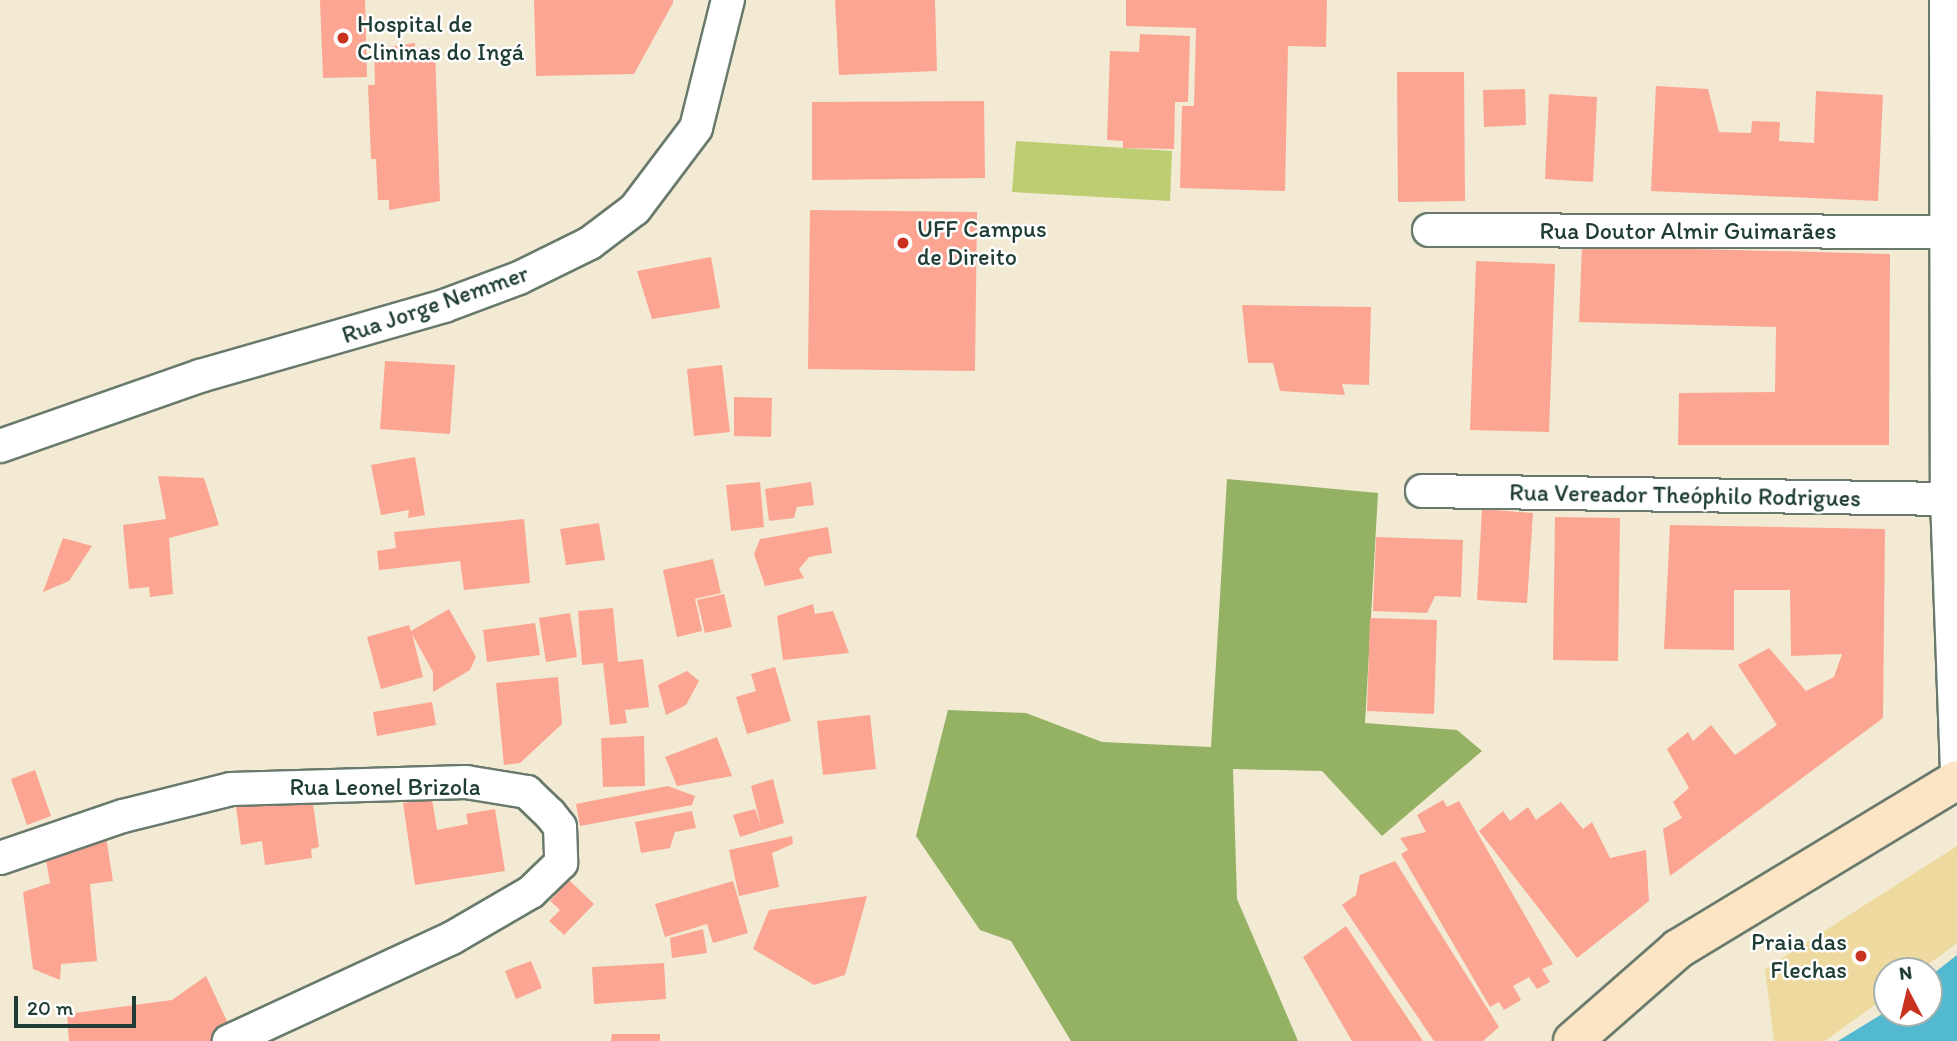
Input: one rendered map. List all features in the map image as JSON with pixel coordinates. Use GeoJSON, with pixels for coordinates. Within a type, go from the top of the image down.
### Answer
{"type":"FeatureCollection","features":[{"type":"Feature","properties":{"kind":"main road"},"geometry":{"type":"LineString","coordinates":[[1573,1041],[1678,949],[1957,779]]}},
{"type":"Feature","properties":{"kind":"street","name":"Rua Jorge Nemmer"},"geometry":{"type":"LineString","coordinates":[[8,438],[444,306],[519,278],[590,243],[635,209],[696,128],[728,0]]}},
{"type":"Feature","properties":{"kind":"street"},"geometry":{"type":"LineString","coordinates":[[1946,0],[1947,499],[1957,779]]}},
{"type":"Feature","properties":{"kind":"street","name":"Rua Doutor Almir Guimarães"},"geometry":{"type":"LineString","coordinates":[[1429,230],[1947,232]]}},
{"type":"Feature","properties":{"kind":"street","name":"Rua Vereador Theóphilo Rodrigues"},"geometry":{"type":"LineString","coordinates":[[1422,491],[1947,499]]}},
{"type":"Feature","properties":{"kind":"street","name":"Rua Leonel Brizola"},"geometry":{"type":"LineString","coordinates":[[0,858],[123,816],[232,789],[466,782],[527,792],[550,814],[559,827],[561,863],[531,892],[452,938],[229,1041]]}},
{"type":"Feature","properties":{"kind":"green space"},"geometry":{"type":"Polygon","coordinates":[[[1016,141],[1172,151],[1170,201],[1012,192],[1016,141]]]}},
{"type":"Feature","properties":{"kind":"green space"},"geometry":{"type":"Polygon","coordinates":[[[1227,479],[1378,493],[1365,723],[1457,730],[1482,751],[1382,836],[1322,771],[1233,769],[1237,899],[1298,1041],[1071,1041],[1011,941],[980,930],[916,836],[948,710],[1026,713],[1102,742],[1211,747],[1227,479]]]}},
{"type":"Feature","properties":{"kind":"sand","name":"Praia das Flechas"},"geometry":{"type":"Polygon","coordinates":[[[1957,846],[1957,943],[1938,957],[1873,957],[1873,1006],[1825,1041],[1774,1041],[1765,969],[1957,846]]]}},
{"type":"Feature","properties":{"kind":"water"},"geometry":{"type":"Polygon","coordinates":[[[1957,955],[1957,1041],[1838,1041],[1873,1020],[1873,1027],[1943,1027],[1943,966],[1957,955]]]}},
{"type":"Feature","properties":{"kind":"building","name":"Hospital de Clininas do Ingá"},"geometry":{"type":"Polygon","coordinates":[[[320,0],[365,0],[367,77],[323,78],[320,0]]]}},
{"type":"Feature","properties":{"kind":"building"},"geometry":{"type":"Polygon","coordinates":[[[534,0],[673,0],[673,3],[634,74],[536,76],[534,0]]]}},
{"type":"Feature","properties":{"kind":"building"},"geometry":{"type":"Polygon","coordinates":[[[835,0],[935,0],[937,71],[839,75],[835,0]]]}},
{"type":"Feature","properties":{"kind":"building"},"geometry":{"type":"Polygon","coordinates":[[[1126,0],[1327,0],[1326,47],[1288,46],[1285,191],[1180,188],[1182,106],[1194,106],[1196,28],[1126,26],[1126,0]]]}},
{"type":"Feature","properties":{"kind":"building"},"geometry":{"type":"Polygon","coordinates":[[[1140,34],[1190,36],[1188,102],[1175,102],[1174,149],[1123,148],[1123,141],[1107,140],[1110,51],[1139,52],[1140,34]]]}},
{"type":"Feature","properties":{"kind":"building"},"geometry":{"type":"Polygon","coordinates":[[[415,43],[415,49],[435,48],[440,201],[389,210],[389,200],[378,200],[376,159],[371,159],[368,85],[375,85],[374,49],[415,43]]]}},
{"type":"Feature","properties":{"kind":"building"},"geometry":{"type":"Polygon","coordinates":[[[1397,72],[1464,72],[1465,201],[1398,202],[1397,72]]]}},
{"type":"Feature","properties":{"kind":"building"},"geometry":{"type":"Polygon","coordinates":[[[1656,86],[1708,89],[1719,132],[1751,133],[1752,121],[1780,122],[1779,141],[1814,143],[1816,91],[1883,95],[1878,201],[1651,191],[1656,86]]]}},
{"type":"Feature","properties":{"kind":"building"},"geometry":{"type":"Polygon","coordinates":[[[1525,89],[1526,125],[1484,127],[1483,90],[1525,89]]]}},
{"type":"Feature","properties":{"kind":"building"},"geometry":{"type":"Polygon","coordinates":[[[1549,94],[1597,97],[1593,182],[1545,179],[1549,94]]]}},
{"type":"Feature","properties":{"kind":"building"},"geometry":{"type":"Polygon","coordinates":[[[984,101],[985,178],[812,180],[812,102],[984,101]]]}},
{"type":"Feature","properties":{"kind":"building"},"geometry":{"type":"Polygon","coordinates":[[[810,210],[977,212],[975,371],[808,369],[810,210]]]}},
{"type":"Feature","properties":{"kind":"building"},"geometry":{"type":"Polygon","coordinates":[[[1582,246],[1890,254],[1889,445],[1678,445],[1679,393],[1775,392],[1776,327],[1579,322],[1582,246]]]}},
{"type":"Feature","properties":{"kind":"building"},"geometry":{"type":"Polygon","coordinates":[[[711,257],[720,308],[652,319],[637,271],[711,257]]]}},
{"type":"Feature","properties":{"kind":"building"},"geometry":{"type":"Polygon","coordinates":[[[1476,261],[1555,264],[1549,432],[1470,430],[1476,261]]]}},
{"type":"Feature","properties":{"kind":"building"},"geometry":{"type":"Polygon","coordinates":[[[1242,305],[1371,307],[1369,385],[1342,384],[1345,395],[1280,391],[1273,363],[1248,363],[1242,305]]]}},
{"type":"Feature","properties":{"kind":"building"},"geometry":{"type":"Polygon","coordinates":[[[385,361],[455,365],[450,434],[380,429],[385,361]]]}},
{"type":"Feature","properties":{"kind":"building"},"geometry":{"type":"Polygon","coordinates":[[[722,365],[730,432],[694,436],[687,369],[722,365]]]}},
{"type":"Feature","properties":{"kind":"building"},"geometry":{"type":"Polygon","coordinates":[[[734,397],[772,398],[771,437],[734,436],[734,397]]]}},
{"type":"Feature","properties":{"kind":"building"},"geometry":{"type":"Polygon","coordinates":[[[415,457],[425,515],[408,518],[409,510],[381,515],[371,465],[415,457]]]}},
{"type":"Feature","properties":{"kind":"building"},"geometry":{"type":"Polygon","coordinates":[[[158,476],[204,478],[219,525],[169,538],[173,594],[150,597],[149,587],[129,589],[123,525],[166,519],[158,476]]]}},
{"type":"Feature","properties":{"kind":"building"},"geometry":{"type":"Polygon","coordinates":[[[760,482],[764,527],[731,531],[726,485],[760,482]]]}},
{"type":"Feature","properties":{"kind":"building"},"geometry":{"type":"Polygon","coordinates":[[[811,482],[814,505],[797,507],[794,518],[769,521],[765,489],[811,482]]]}},
{"type":"Feature","properties":{"kind":"building"},"geometry":{"type":"Polygon","coordinates":[[[1482,509],[1533,513],[1527,603],[1477,600],[1482,509]]]}},
{"type":"Feature","properties":{"kind":"building"},"geometry":{"type":"Polygon","coordinates":[[[1555,517],[1620,518],[1618,661],[1553,660],[1555,517]]]}},
{"type":"Feature","properties":{"kind":"building"},"geometry":{"type":"Polygon","coordinates":[[[524,519],[530,583],[464,590],[460,561],[379,570],[377,551],[396,548],[394,532],[524,519]]]}},
{"type":"Feature","properties":{"kind":"building"},"geometry":{"type":"Polygon","coordinates":[[[599,523],[605,560],[566,565],[560,529],[599,523]]]}},
{"type":"Feature","properties":{"kind":"building"},"geometry":{"type":"Polygon","coordinates":[[[1670,525],[1885,529],[1883,718],[1670,876],[1663,829],[1682,818],[1673,802],[1689,788],[1667,749],[1688,732],[1693,741],[1711,725],[1735,755],[1777,725],[1738,665],[1769,648],[1806,691],[1834,677],[1842,654],[1791,656],[1790,590],[1734,590],[1734,650],[1664,649],[1670,525]]]}},
{"type":"Feature","properties":{"kind":"building"},"geometry":{"type":"Polygon","coordinates":[[[828,527],[832,553],[809,557],[799,569],[804,578],[765,586],[754,554],[760,539],[828,527]]]}},
{"type":"Feature","properties":{"kind":"building"},"geometry":{"type":"Polygon","coordinates":[[[1376,537],[1463,540],[1461,597],[1435,596],[1427,613],[1373,611],[1376,537]]]}},
{"type":"Feature","properties":{"kind":"building"},"geometry":{"type":"Polygon","coordinates":[[[63,538],[92,546],[69,581],[43,592],[63,538]]]}},
{"type":"Feature","properties":{"kind":"building"},"geometry":{"type":"Polygon","coordinates":[[[713,559],[721,593],[695,599],[702,631],[677,637],[663,570],[713,559]]]}},
{"type":"Feature","properties":{"kind":"building"},"geometry":{"type":"Polygon","coordinates":[[[724,594],[732,627],[705,633],[697,600],[724,594]]]}},
{"type":"Feature","properties":{"kind":"building"},"geometry":{"type":"Polygon","coordinates":[[[813,604],[815,614],[833,611],[849,653],[783,660],[777,616],[813,604]]]}},
{"type":"Feature","properties":{"kind":"building"},"geometry":{"type":"Polygon","coordinates":[[[613,608],[618,662],[643,659],[649,707],[625,710],[627,723],[610,725],[603,663],[582,665],[578,611],[613,608]]]}},
{"type":"Feature","properties":{"kind":"building"},"geometry":{"type":"Polygon","coordinates":[[[449,609],[476,657],[470,670],[433,692],[433,672],[412,634],[423,677],[381,689],[367,637],[409,625],[411,631],[449,609]]]}},
{"type":"Feature","properties":{"kind":"building"},"geometry":{"type":"Polygon","coordinates":[[[570,613],[577,657],[546,662],[539,618],[570,613]]]}},
{"type":"Feature","properties":{"kind":"building"},"geometry":{"type":"Polygon","coordinates":[[[1370,618],[1437,620],[1434,714],[1367,711],[1370,618]]]}},
{"type":"Feature","properties":{"kind":"building"},"geometry":{"type":"Polygon","coordinates":[[[535,623],[540,655],[487,662],[483,630],[535,623]]]}},
{"type":"Feature","properties":{"kind":"building"},"geometry":{"type":"Polygon","coordinates":[[[775,667],[791,721],[747,734],[736,697],[756,691],[751,674],[775,667]]]}},
{"type":"Feature","properties":{"kind":"building"},"geometry":{"type":"Polygon","coordinates":[[[687,671],[699,681],[686,705],[666,715],[658,685],[687,671]]]}},
{"type":"Feature","properties":{"kind":"building"},"geometry":{"type":"Polygon","coordinates":[[[558,677],[562,724],[520,763],[504,765],[496,683],[558,677]]]}},
{"type":"Feature","properties":{"kind":"building"},"geometry":{"type":"Polygon","coordinates":[[[432,702],[436,725],[377,736],[373,712],[432,702]]]}},
{"type":"Feature","properties":{"kind":"building"},"geometry":{"type":"Polygon","coordinates":[[[870,715],[876,769],[823,775],[817,721],[870,715]]]}},
{"type":"Feature","properties":{"kind":"building"},"geometry":{"type":"Polygon","coordinates":[[[644,736],[645,786],[603,787],[601,738],[644,736]]]}},
{"type":"Feature","properties":{"kind":"building"},"geometry":{"type":"Polygon","coordinates":[[[717,737],[732,776],[677,786],[665,757],[717,737]]]}},
{"type":"Feature","properties":{"kind":"building"},"geometry":{"type":"Polygon","coordinates":[[[35,770],[51,816],[27,825],[11,779],[35,770]]]}},
{"type":"Feature","properties":{"kind":"building"},"geometry":{"type":"Polygon","coordinates":[[[773,779],[784,823],[740,837],[733,815],[755,809],[761,826],[751,786],[773,779]]]}},
{"type":"Feature","properties":{"kind":"building"},"geometry":{"type":"Polygon","coordinates":[[[668,786],[695,796],[692,805],[580,826],[576,804],[668,786]]]}},
{"type":"Feature","properties":{"kind":"building"},"geometry":{"type":"Polygon","coordinates":[[[312,796],[319,847],[311,849],[312,858],[265,865],[262,841],[241,845],[236,806],[312,796]]]}},
{"type":"Feature","properties":{"kind":"building"},"geometry":{"type":"Polygon","coordinates":[[[432,799],[437,830],[468,824],[466,814],[495,809],[505,871],[415,885],[403,803],[432,799]]]}},
{"type":"Feature","properties":{"kind":"building"},"geometry":{"type":"Polygon","coordinates":[[[1443,800],[1447,807],[1459,801],[1553,964],[1542,969],[1550,982],[1537,989],[1529,977],[1513,986],[1521,1000],[1504,1010],[1499,1002],[1490,1007],[1401,854],[1408,850],[1400,838],[1426,832],[1417,815],[1443,800]]]}},
{"type":"Feature","properties":{"kind":"building"},"geometry":{"type":"Polygon","coordinates":[[[1561,802],[1583,829],[1592,822],[1610,858],[1646,850],[1649,901],[1577,958],[1479,831],[1503,811],[1510,821],[1528,807],[1536,820],[1561,802]]]}},
{"type":"Feature","properties":{"kind":"building"},"geometry":{"type":"Polygon","coordinates":[[[692,811],[696,828],[675,832],[670,848],[641,853],[635,822],[692,811]]]}},
{"type":"Feature","properties":{"kind":"building"},"geometry":{"type":"Polygon","coordinates":[[[792,836],[793,844],[772,853],[779,887],[739,896],[729,850],[792,836]]]}},
{"type":"Feature","properties":{"kind":"building"},"geometry":{"type":"Polygon","coordinates":[[[106,837],[113,881],[90,884],[97,961],[61,964],[60,980],[33,969],[23,892],[50,883],[45,854],[106,837]]]}},
{"type":"Feature","properties":{"kind":"building"},"geometry":{"type":"Polygon","coordinates":[[[1395,861],[1499,1027],[1483,1041],[1434,1041],[1342,905],[1356,895],[1360,875],[1395,861]]]}},
{"type":"Feature","properties":{"kind":"building"},"geometry":{"type":"Polygon","coordinates":[[[569,880],[594,904],[564,935],[549,921],[560,910],[550,901],[569,880]]]}},
{"type":"Feature","properties":{"kind":"building"},"geometry":{"type":"Polygon","coordinates":[[[733,881],[748,933],[713,943],[707,924],[665,937],[655,904],[733,881]]]}},
{"type":"Feature","properties":{"kind":"building"},"geometry":{"type":"Polygon","coordinates":[[[867,896],[845,975],[814,985],[753,949],[769,910],[867,896]]]}},
{"type":"Feature","properties":{"kind":"building"},"geometry":{"type":"Polygon","coordinates":[[[1346,926],[1423,1041],[1352,1041],[1303,957],[1346,926]]]}},
{"type":"Feature","properties":{"kind":"building"},"geometry":{"type":"Polygon","coordinates":[[[703,929],[707,953],[672,958],[670,938],[703,929]]]}},
{"type":"Feature","properties":{"kind":"building"},"geometry":{"type":"Polygon","coordinates":[[[531,961],[542,988],[516,999],[505,971],[531,961]]]}},
{"type":"Feature","properties":{"kind":"building"},"geometry":{"type":"Polygon","coordinates":[[[664,963],[666,999],[594,1004],[592,967],[664,963]]]}},
{"type":"Feature","properties":{"kind":"building"},"geometry":{"type":"Polygon","coordinates":[[[206,976],[232,1032],[216,1041],[69,1041],[67,1014],[172,1000],[206,976]]]}},
{"type":"Feature","properties":{"kind":"building"},"geometry":{"type":"Polygon","coordinates":[[[612,1034],[660,1034],[660,1041],[611,1041],[612,1034]]]}},
{"type":"Feature","properties":{"kind":"place","name":"Hospital de Clininas do Ingá"},"geometry":{"type":"Point","coordinates":[343,38]}},
{"type":"Feature","properties":{"kind":"place","name":"UFF Campus de Direito"},"geometry":{"type":"Point","coordinates":[903,243]}},
{"type":"Feature","properties":{"kind":"place","name":"Praia das Flechas"},"geometry":{"type":"Point","coordinates":[1861,956]}}]}
